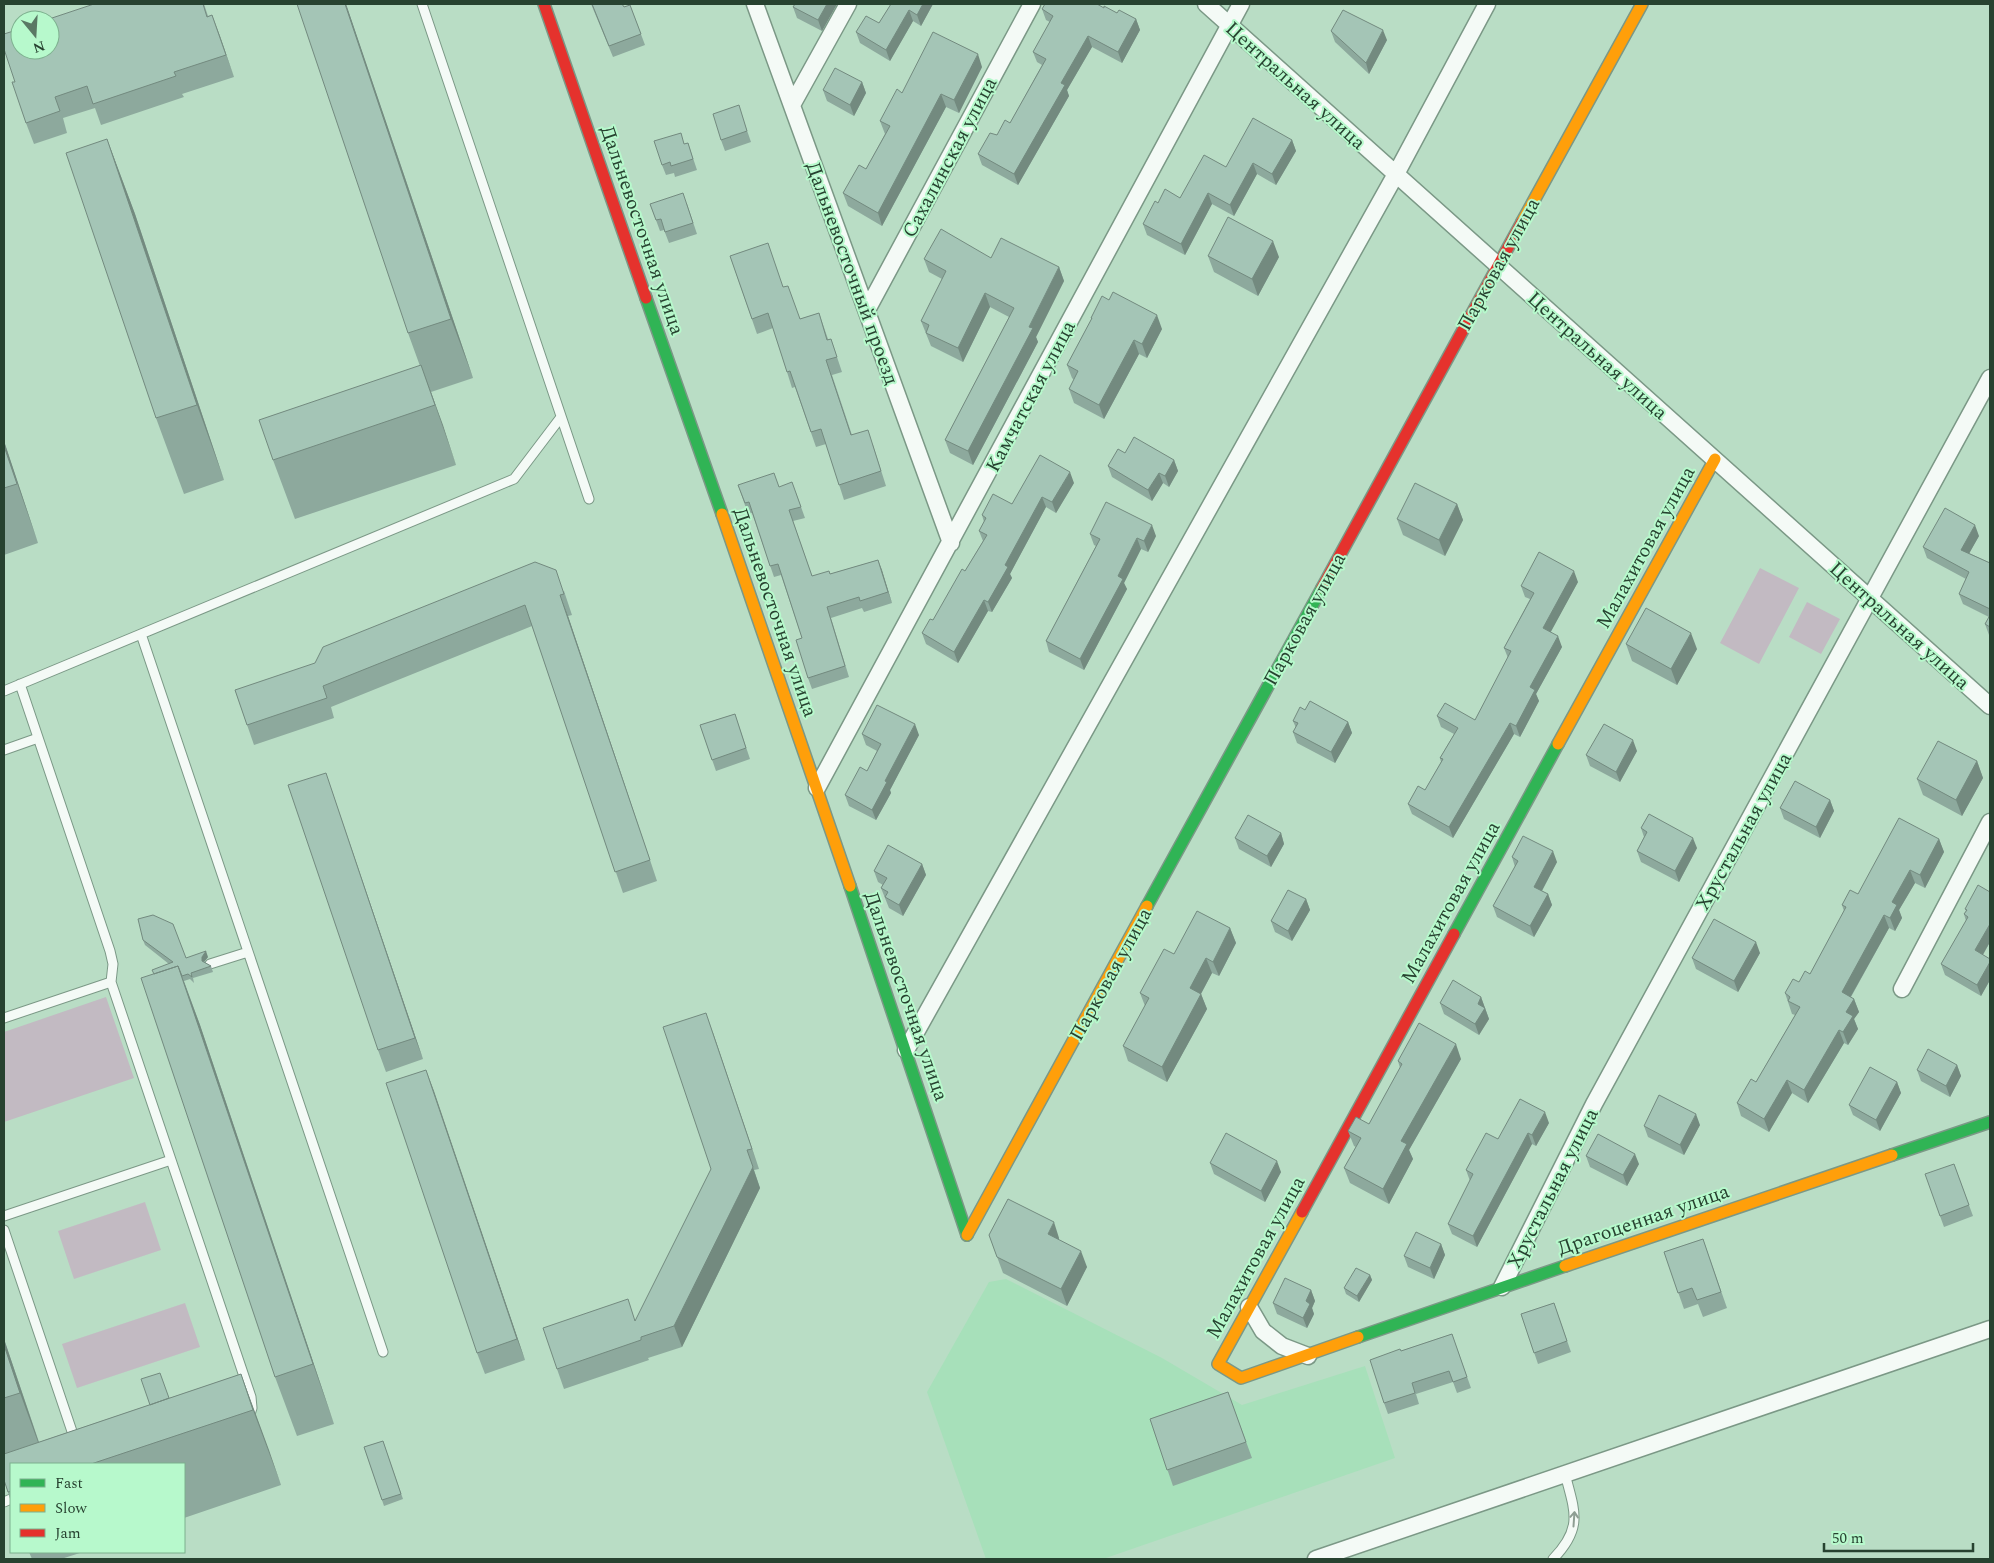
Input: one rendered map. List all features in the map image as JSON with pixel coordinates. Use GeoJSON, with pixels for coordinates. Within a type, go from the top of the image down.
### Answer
{"type":"FeatureCollection","features":[{"type":"Feature","properties":{"kind":"street","name":"Дальневосточная улица"},"geometry":{"type":"LineString","coordinates":[[544,4],[817,788],[967,1235]]}},
{"type":"Feature","properties":{"kind":"street","name":"Дальневосточный проезд"},"geometry":{"type":"LineString","coordinates":[[755,4],[951,543]]}},
{"type":"Feature","properties":{"kind":"street"},"geometry":{"type":"LineString","coordinates":[[792,105],[848,4]]}},
{"type":"Feature","properties":{"kind":"street","name":"Сахалинская улица"},"geometry":{"type":"LineString","coordinates":[[866,310],[1032,4]]}},
{"type":"Feature","properties":{"kind":"street","name":"Центральная улица"},"geometry":{"type":"LineString","coordinates":[[1206,4],[1990,706]]}},
{"type":"Feature","properties":{"kind":"street","name":"Камчатская улица"},"geometry":{"type":"LineString","coordinates":[[817,788],[1241,4]]}},
{"type":"Feature","properties":{"kind":"street"},"geometry":{"type":"LineString","coordinates":[[906,1050],[1396,174],[1487,4]]}},
{"type":"Feature","properties":{"kind":"street","name":"Парковая улица"},"geometry":{"type":"LineString","coordinates":[[967,1235],[1497,265],[1642,4]]}},
{"type":"Feature","properties":{"kind":"street","name":"Хрустальная улица"},"geometry":{"type":"LineString","coordinates":[[1502,1287],[1594,1104],[1990,378]]}},
{"type":"Feature","properties":{"kind":"street","name":"Малахитовая улица"},"geometry":{"type":"LineString","coordinates":[[1308,1356],[1241,1378],[1218,1364],[1715,459]]}},
{"type":"Feature","properties":{"kind":"street"},"geometry":{"type":"LineString","coordinates":[[1902,988],[1990,822]]}},
{"type":"Feature","properties":{"kind":"street","name":"Драгоценная улица"},"geometry":{"type":"LineString","coordinates":[[1308,1356],[1502,1287],[1990,1122]]}},
{"type":"Feature","properties":{"kind":"street"},"geometry":{"type":"LineString","coordinates":[[1249,1307],[1263,1330],[1282,1346],[1308,1356]]}},
{"type":"Feature","properties":{"kind":"street"},"geometry":{"type":"LineString","coordinates":[[1316,1559],[1990,1329]]}},
{"type":"Feature","properties":{"kind":"lane"},"geometry":{"type":"LineString","coordinates":[[422,4],[589,499]]}},
{"type":"Feature","properties":{"kind":"lane"},"geometry":{"type":"LineString","coordinates":[[4,690],[514,479],[561,417]]}},
{"type":"Feature","properties":{"kind":"lane"},"geometry":{"type":"LineString","coordinates":[[141,634],[383,1352]]}},
{"type":"Feature","properties":{"kind":"lane"},"geometry":{"type":"LineString","coordinates":[[20,684],[110,951],[113,964],[111,982],[251,1397],[252,1408],[249,1416],[243,1420]]}},
{"type":"Feature","properties":{"kind":"lane"},"geometry":{"type":"LineString","coordinates":[[4,750],[38,738]]}},
{"type":"Feature","properties":{"kind":"lane"},"geometry":{"type":"LineString","coordinates":[[210,964],[248,952]]}},
{"type":"Feature","properties":{"kind":"lane"},"geometry":{"type":"LineString","coordinates":[[4,1018],[111,982]]}},
{"type":"Feature","properties":{"kind":"lane"},"geometry":{"type":"LineString","coordinates":[[4,1216],[171,1160]]}},
{"type":"Feature","properties":{"kind":"lane"},"geometry":{"type":"LineString","coordinates":[[4,1230],[83,1463]]}},
{"type":"Feature","properties":{"kind":"lane"},"geometry":{"type":"LineString","coordinates":[[1553,1559],[1564,1548],[1572,1533],[1575,1515],[1565,1474]]}},
{"type":"Feature","properties":{"kind":"shaded area"},"geometry":{"type":"Polygon","coordinates":[[[1760,568],[1799,588],[1759,664],[1720,643],[1760,568]]]}},
{"type":"Feature","properties":{"kind":"shaded area"},"geometry":{"type":"Polygon","coordinates":[[[1807,602],[1840,619],[1821,654],[1789,637],[1807,602]]]}},
{"type":"Feature","properties":{"kind":"shaded area"},"geometry":{"type":"Polygon","coordinates":[[[106,997],[134,1078],[4,1122],[4,1032],[106,997]]]}},
{"type":"Feature","properties":{"kind":"shaded area"},"geometry":{"type":"Polygon","coordinates":[[[145,1202],[161,1250],[74,1279],[58,1231],[145,1202]]]}},
{"type":"Feature","properties":{"kind":"shaded area"},"geometry":{"type":"Polygon","coordinates":[[[1006,1279],[1162,1358],[1242,1405],[1365,1366],[1395,1458],[1103,1559],[986,1559],[927,1392],[989,1282],[1006,1279]]]}},
{"type":"Feature","properties":{"kind":"shaded area"},"geometry":{"type":"Polygon","coordinates":[[[185,1303],[200,1347],[77,1388],[62,1344],[185,1303]]]}},
{"type":"Feature","properties":{"kind":"building"},"geometry":{"type":"Polygon","coordinates":[[[94,4],[203,4],[207,17],[212,15],[226,55],[174,72],[176,76],[93,104],[87,86],[55,97],[60,111],[26,123],[12,82],[15,82],[4,49],[4,34],[10,32],[10,60],[60,60],[60,15],[94,4]]]}},
{"type":"Feature","properties":{"kind":"building"},"geometry":{"type":"Polygon","coordinates":[[[297,4],[345,4],[451,319],[408,333],[297,4]]]}},
{"type":"Feature","properties":{"kind":"building"},"geometry":{"type":"Polygon","coordinates":[[[592,4],[622,4],[624,7],[630,5],[641,34],[609,46],[592,4]]]}},
{"type":"Feature","properties":{"kind":"building"},"geometry":{"type":"Polygon","coordinates":[[[795,4],[827,4],[818,20],[793,7],[795,4]]]}},
{"type":"Feature","properties":{"kind":"building"},"geometry":{"type":"Polygon","coordinates":[[[891,4],[923,4],[917,15],[909,10],[886,50],[856,32],[866,16],[879,23],[891,4]]]}},
{"type":"Feature","properties":{"kind":"building"},"geometry":{"type":"Polygon","coordinates":[[[1045,4],[1097,4],[1117,13],[1119,10],[1136,19],[1118,52],[1088,36],[1061,83],[1065,85],[1014,174],[978,154],[990,133],[997,135],[1005,120],[1010,123],[1046,59],[1033,52],[1053,16],[1042,9],[1045,4]]]}},
{"type":"Feature","properties":{"kind":"building"},"geometry":{"type":"Polygon","coordinates":[[[1343,10],[1383,30],[1366,63],[1331,31],[1343,10]]]}},
{"type":"Feature","properties":{"kind":"building"},"geometry":{"type":"Polygon","coordinates":[[[933,32],[978,54],[954,100],[941,94],[878,213],[843,193],[859,165],[866,169],[890,126],[880,121],[897,89],[902,93],[933,32]]]}},
{"type":"Feature","properties":{"kind":"building"},"geometry":{"type":"Polygon","coordinates":[[[835,68],[862,82],[850,105],[823,90],[835,68]]]}},
{"type":"Feature","properties":{"kind":"building"},"geometry":{"type":"Polygon","coordinates":[[[739,105],[747,131],[721,140],[713,114],[739,105]]]}},
{"type":"Feature","properties":{"kind":"building"},"geometry":{"type":"Polygon","coordinates":[[[1253,118],[1292,140],[1272,174],[1253,163],[1230,205],[1208,193],[1181,244],[1143,224],[1155,201],[1158,203],[1165,189],[1180,198],[1204,155],[1226,167],[1253,118]]]}},
{"type":"Feature","properties":{"kind":"building"},"geometry":{"type":"Polygon","coordinates":[[[681,133],[684,144],[688,143],[693,159],[671,166],[670,162],[662,165],[654,141],[681,133]]]}},
{"type":"Feature","properties":{"kind":"building"},"geometry":{"type":"Polygon","coordinates":[[[107,139],[197,405],[156,418],[66,153],[107,139]]]}},
{"type":"Feature","properties":{"kind":"building"},"geometry":{"type":"Polygon","coordinates":[[[683,193],[693,223],[665,232],[661,219],[656,220],[650,204],[683,193]]]}},
{"type":"Feature","properties":{"kind":"building"},"geometry":{"type":"Polygon","coordinates":[[[1228,217],[1273,241],[1252,279],[1208,256],[1228,217]]]}},
{"type":"Feature","properties":{"kind":"building"},"geometry":{"type":"Polygon","coordinates":[[[941,229],[991,258],[1001,238],[1059,267],[1029,327],[1033,328],[968,451],[945,440],[1014,308],[985,293],[958,348],[926,333],[929,325],[921,321],[946,271],[924,259],[941,229]]]}},
{"type":"Feature","properties":{"kind":"building"},"geometry":{"type":"Polygon","coordinates":[[[768,243],[783,287],[788,286],[800,319],[819,313],[827,340],[831,339],[837,357],[826,360],[851,435],[868,430],[881,471],[839,485],[821,429],[811,432],[790,371],[787,372],[768,313],[752,319],[730,256],[768,243]]]}},
{"type":"Feature","properties":{"kind":"building"},"geometry":{"type":"Polygon","coordinates":[[[1113,292],[1157,315],[1142,344],[1134,340],[1099,405],[1069,389],[1078,371],[1067,365],[1102,296],[1109,300],[1113,292]]]}},
{"type":"Feature","properties":{"kind":"building"},"geometry":{"type":"Polygon","coordinates":[[[421,365],[435,405],[273,460],[259,420],[421,365]]]}},
{"type":"Feature","properties":{"kind":"building"},"geometry":{"type":"Polygon","coordinates":[[[1134,437],[1174,460],[1165,476],[1159,473],[1148,490],[1108,466],[1118,449],[1125,453],[1134,437]]]}},
{"type":"Feature","properties":{"kind":"building"},"geometry":{"type":"Polygon","coordinates":[[[4,446],[17,484],[4,488],[4,446]]]}},
{"type":"Feature","properties":{"kind":"building"},"geometry":{"type":"Polygon","coordinates":[[[1040,455],[1070,472],[1052,502],[1042,497],[1005,565],[1008,567],[988,602],[984,600],[954,652],[922,633],[930,619],[933,620],[962,569],[965,571],[987,535],[979,531],[986,518],[982,515],[993,494],[1012,504],[1040,455]]]}},
{"type":"Feature","properties":{"kind":"building"},"geometry":{"type":"Polygon","coordinates":[[[774,473],[779,487],[792,482],[801,507],[789,510],[812,576],[829,571],[830,574],[878,560],[888,592],[860,601],[859,597],[827,607],[845,666],[808,678],[796,640],[802,638],[778,564],[770,566],[749,502],[745,503],[738,485],[774,473]]]}},
{"type":"Feature","properties":{"kind":"building"},"geometry":{"type":"Polygon","coordinates":[[[1415,483],[1457,504],[1439,540],[1397,519],[1415,483]]]}},
{"type":"Feature","properties":{"kind":"building"},"geometry":{"type":"Polygon","coordinates":[[[1106,502],[1152,525],[1144,541],[1137,538],[1118,576],[1123,579],[1080,659],[1046,641],[1100,539],[1090,534],[1106,502]]]}},
{"type":"Feature","properties":{"kind":"building"},"geometry":{"type":"Polygon","coordinates":[[[1945,508],[1975,525],[1961,550],[1990,563],[1990,609],[1959,594],[1969,572],[1923,547],[1945,508]]]}},
{"type":"Feature","properties":{"kind":"building"},"geometry":{"type":"Polygon","coordinates":[[[1539,552],[1574,571],[1543,628],[1558,636],[1530,687],[1535,690],[1516,726],[1510,723],[1449,827],[1408,804],[1418,786],[1425,790],[1443,759],[1440,758],[1458,728],[1437,716],[1445,703],[1475,720],[1511,651],[1504,648],[1534,593],[1521,586],[1539,552]]]}},
{"type":"Feature","properties":{"kind":"building"},"geometry":{"type":"Polygon","coordinates":[[[535,562],[556,570],[564,594],[560,595],[650,860],[615,872],[525,605],[323,686],[327,698],[247,725],[235,690],[315,663],[323,647],[535,562]]]}},
{"type":"Feature","properties":{"kind":"building"},"geometry":{"type":"Polygon","coordinates":[[[1646,608],[1691,633],[1671,669],[1626,644],[1646,608]]]}},
{"type":"Feature","properties":{"kind":"building"},"geometry":{"type":"Polygon","coordinates":[[[1990,615],[1990,627],[1985,624],[1990,615]]]}},
{"type":"Feature","properties":{"kind":"building"},"geometry":{"type":"Polygon","coordinates":[[[1310,701],[1348,722],[1331,752],[1293,732],[1298,723],[1293,721],[1300,707],[1305,710],[1310,701]]]}},
{"type":"Feature","properties":{"kind":"building"},"geometry":{"type":"Polygon","coordinates":[[[877,705],[915,724],[872,810],[845,795],[860,767],[867,771],[881,744],[862,734],[877,705]]]}},
{"type":"Feature","properties":{"kind":"building"},"geometry":{"type":"Polygon","coordinates":[[[735,714],[746,748],[712,760],[700,725],[735,714]]]}},
{"type":"Feature","properties":{"kind":"building"},"geometry":{"type":"Polygon","coordinates":[[[1604,724],[1633,740],[1616,772],[1586,755],[1604,724]]]}},
{"type":"Feature","properties":{"kind":"building"},"geometry":{"type":"Polygon","coordinates":[[[1938,741],[1977,761],[1956,800],[1917,779],[1938,741]]]}},
{"type":"Feature","properties":{"kind":"building"},"geometry":{"type":"Polygon","coordinates":[[[326,773],[415,1038],[378,1050],[288,785],[326,773]]]}},
{"type":"Feature","properties":{"kind":"building"},"geometry":{"type":"Polygon","coordinates":[[[1795,781],[1830,800],[1816,827],[1780,808],[1795,781]]]}},
{"type":"Feature","properties":{"kind":"building"},"geometry":{"type":"Polygon","coordinates":[[[1649,814],[1693,838],[1675,871],[1637,851],[1647,832],[1641,828],[1649,814]]]}},
{"type":"Feature","properties":{"kind":"building"},"geometry":{"type":"Polygon","coordinates":[[[1248,815],[1281,833],[1267,856],[1235,838],[1248,815]]]}},
{"type":"Feature","properties":{"kind":"building"},"geometry":{"type":"Polygon","coordinates":[[[1899,818],[1939,839],[1920,875],[1910,870],[1892,902],[1897,905],[1890,918],[1884,915],[1842,992],[1854,999],[1846,1012],[1853,1016],[1843,1032],[1839,1030],[1804,1090],[1787,1080],[1764,1119],[1737,1103],[1751,1079],[1756,1082],[1800,1007],[1788,1001],[1790,997],[1785,993],[1793,979],[1799,982],[1805,971],[1810,974],[1846,907],[1842,905],[1850,890],[1858,894],[1899,818]]]}},
{"type":"Feature","properties":{"kind":"building"},"geometry":{"type":"Polygon","coordinates":[[[1523,836],[1553,851],[1534,887],[1548,894],[1530,926],[1493,906],[1518,861],[1512,857],[1523,836]]]}},
{"type":"Feature","properties":{"kind":"building"},"geometry":{"type":"Polygon","coordinates":[[[888,845],[922,864],[899,905],[885,897],[888,892],[881,888],[887,878],[874,871],[888,845]]]}},
{"type":"Feature","properties":{"kind":"building"},"geometry":{"type":"Polygon","coordinates":[[[1978,885],[1990,892],[1990,924],[1975,950],[1990,959],[1990,962],[1977,985],[1941,964],[1968,917],[1964,914],[1967,910],[1965,909],[1978,885]]]}},
{"type":"Feature","properties":{"kind":"building"},"geometry":{"type":"Polygon","coordinates":[[[1288,890],[1306,899],[1288,931],[1271,921],[1288,890]]]}},
{"type":"Feature","properties":{"kind":"building"},"geometry":{"type":"Polygon","coordinates":[[[1197,911],[1230,928],[1213,962],[1206,958],[1190,988],[1201,994],[1162,1067],[1123,1046],[1149,998],[1140,993],[1164,949],[1174,954],[1197,911]]]}},
{"type":"Feature","properties":{"kind":"building"},"geometry":{"type":"Polygon","coordinates":[[[153,915],[173,924],[186,958],[206,951],[202,961],[211,966],[191,973],[192,977],[188,974],[182,976],[178,966],[154,974],[152,970],[173,962],[143,940],[138,919],[153,915]]]}},
{"type":"Feature","properties":{"kind":"building"},"geometry":{"type":"Polygon","coordinates":[[[1714,919],[1756,942],[1734,981],[1692,958],[1714,919]]]}},
{"type":"Feature","properties":{"kind":"building"},"geometry":{"type":"Polygon","coordinates":[[[178,966],[313,1364],[275,1377],[141,978],[178,966]]]}},
{"type":"Feature","properties":{"kind":"building"},"geometry":{"type":"Polygon","coordinates":[[[1453,980],[1481,997],[1478,1004],[1485,1008],[1475,1024],[1440,1003],[1453,980]]]}},
{"type":"Feature","properties":{"kind":"building"},"geometry":{"type":"Polygon","coordinates":[[[706,1013],[752,1149],[747,1150],[753,1167],[674,1326],[641,1337],[641,1340],[557,1369],[543,1328],[628,1299],[635,1321],[711,1169],[663,1027],[706,1013]]]}},
{"type":"Feature","properties":{"kind":"building"},"geometry":{"type":"Polygon","coordinates":[[[1419,1023],[1456,1044],[1401,1141],[1407,1144],[1383,1189],[1344,1168],[1361,1138],[1348,1131],[1356,1117],[1369,1124],[1402,1064],[1398,1061],[1419,1023]]]}},
{"type":"Feature","properties":{"kind":"building"},"geometry":{"type":"Polygon","coordinates":[[[1928,1049],[1957,1065],[1946,1086],[1917,1070],[1928,1049]]]}},
{"type":"Feature","properties":{"kind":"building"},"geometry":{"type":"Polygon","coordinates":[[[1870,1067],[1897,1082],[1876,1120],[1849,1105],[1870,1067]]]}},
{"type":"Feature","properties":{"kind":"building"},"geometry":{"type":"Polygon","coordinates":[[[426,1070],[517,1339],[477,1353],[386,1083],[426,1070]]]}},
{"type":"Feature","properties":{"kind":"building"},"geometry":{"type":"Polygon","coordinates":[[[1659,1095],[1696,1114],[1680,1145],[1644,1126],[1659,1095]]]}},
{"type":"Feature","properties":{"kind":"building"},"geometry":{"type":"Polygon","coordinates":[[[1520,1099],[1545,1112],[1532,1135],[1528,1133],[1473,1236],[1448,1224],[1473,1174],[1466,1170],[1486,1133],[1498,1139],[1520,1099]]]}},
{"type":"Feature","properties":{"kind":"building"},"geometry":{"type":"Polygon","coordinates":[[[1226,1133],[1277,1161],[1261,1191],[1210,1163],[1226,1133]]]}},
{"type":"Feature","properties":{"kind":"building"},"geometry":{"type":"Polygon","coordinates":[[[1598,1134],[1635,1154],[1623,1175],[1586,1156],[1598,1134]]]}},
{"type":"Feature","properties":{"kind":"building"},"geometry":{"type":"Polygon","coordinates":[[[1954,1164],[1969,1205],[1940,1216],[1925,1174],[1954,1164]]]}},
{"type":"Feature","properties":{"kind":"building"},"geometry":{"type":"Polygon","coordinates":[[[1008,1199],[1054,1222],[1048,1234],[1081,1251],[1061,1289],[997,1257],[989,1235],[1008,1199]]]}},
{"type":"Feature","properties":{"kind":"building"},"geometry":{"type":"Polygon","coordinates":[[[1416,1232],[1441,1244],[1430,1268],[1404,1256],[1416,1232]]]}},
{"type":"Feature","properties":{"kind":"building"},"geometry":{"type":"Polygon","coordinates":[[[1703,1239],[1721,1292],[1697,1300],[1692,1288],[1678,1293],[1664,1252],[1703,1239]]]}},
{"type":"Feature","properties":{"kind":"building"},"geometry":{"type":"Polygon","coordinates":[[[1356,1268],[1370,1275],[1357,1296],[1344,1288],[1356,1268]]]}},
{"type":"Feature","properties":{"kind":"building"},"geometry":{"type":"Polygon","coordinates":[[[1285,1278],[1311,1290],[1306,1301],[1310,1304],[1303,1318],[1273,1303],[1285,1278]]]}},
{"type":"Feature","properties":{"kind":"building"},"geometry":{"type":"Polygon","coordinates":[[[1554,1303],[1567,1341],[1534,1353],[1521,1314],[1554,1303]]]}},
{"type":"Feature","properties":{"kind":"building"},"geometry":{"type":"Polygon","coordinates":[[[1452,1334],[1467,1377],[1453,1382],[1449,1371],[1412,1383],[1415,1393],[1384,1403],[1370,1360],[1452,1334]]]}},
{"type":"Feature","properties":{"kind":"building"},"geometry":{"type":"Polygon","coordinates":[[[4,1345],[20,1393],[4,1398],[4,1345]]]}},
{"type":"Feature","properties":{"kind":"building"},"geometry":{"type":"Polygon","coordinates":[[[160,1373],[169,1398],[150,1405],[141,1379],[160,1373]]]}},
{"type":"Feature","properties":{"kind":"building"},"geometry":{"type":"Polygon","coordinates":[[[241,1374],[253,1410],[94,1463],[10,1463],[10,1491],[8,1492],[4,1480],[4,1454],[241,1374]]]}},
{"type":"Feature","properties":{"kind":"building"},"geometry":{"type":"Polygon","coordinates":[[[1228,1392],[1246,1442],[1167,1470],[1150,1419],[1228,1392]]]}},
{"type":"Feature","properties":{"kind":"building"},"geometry":{"type":"Polygon","coordinates":[[[383,1441],[401,1494],[382,1500],[364,1447],[383,1441]]]}},
{"type":"Feature","properties":{"kind":"traffic: fast"},"geometry":{"type":"LineString","coordinates":[[646,298],[722,514]]}},
{"type":"Feature","properties":{"kind":"traffic: fast"},"geometry":{"type":"LineString","coordinates":[[1147,906],[1322,588]]}},
{"type":"Feature","properties":{"kind":"traffic: fast"},"geometry":{"type":"LineString","coordinates":[[1454,934],[1558,744]]}},
{"type":"Feature","properties":{"kind":"traffic: fast"},"geometry":{"type":"LineString","coordinates":[[850,886],[967,1235]]}},
{"type":"Feature","properties":{"kind":"traffic: fast"},"geometry":{"type":"LineString","coordinates":[[1892,1155],[1990,1122]]}},
{"type":"Feature","properties":{"kind":"traffic: fast"},"geometry":{"type":"LineString","coordinates":[[1358,1337],[1565,1266]]}},
{"type":"Feature","properties":{"kind":"traffic: slow"},"geometry":{"type":"LineString","coordinates":[[1522,222],[1642,4]]}},
{"type":"Feature","properties":{"kind":"traffic: slow"},"geometry":{"type":"LineString","coordinates":[[1558,744],[1715,459]]}},
{"type":"Feature","properties":{"kind":"traffic: slow"},"geometry":{"type":"LineString","coordinates":[[722,514],[850,886]]}},
{"type":"Feature","properties":{"kind":"traffic: slow"},"geometry":{"type":"LineString","coordinates":[[967,1235],[1147,906]]}},
{"type":"Feature","properties":{"kind":"traffic: slow"},"geometry":{"type":"LineString","coordinates":[[1565,1266],[1892,1155]]}},
{"type":"Feature","properties":{"kind":"traffic: slow"},"geometry":{"type":"LineString","coordinates":[[1302,1212],[1218,1364],[1241,1378],[1358,1337]]}},
{"type":"Feature","properties":{"kind":"traffic: jam"},"geometry":{"type":"LineString","coordinates":[[544,4],[646,298]]}},
{"type":"Feature","properties":{"kind":"traffic: jam"},"geometry":{"type":"LineString","coordinates":[[1322,588],[1522,222]]}},
{"type":"Feature","properties":{"kind":"traffic: jam"},"geometry":{"type":"LineString","coordinates":[[1302,1212],[1454,934]]}}]}
